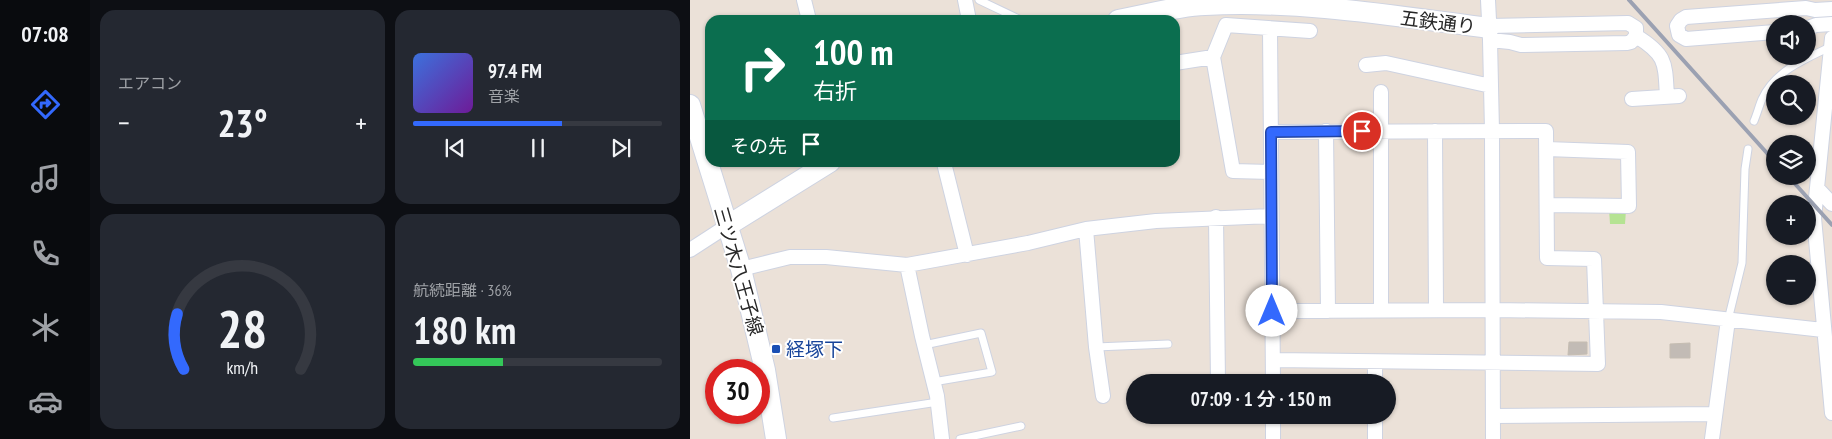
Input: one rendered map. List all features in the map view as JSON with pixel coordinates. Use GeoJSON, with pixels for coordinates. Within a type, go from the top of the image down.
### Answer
{"type":"FeatureCollection","features":[{"type":"Feature","properties":{"kind":"street"},"geometry":{"type":"LineString","coordinates":[[804,0],[808,15]]}},
{"type":"Feature","properties":{"kind":"street"},"geometry":{"type":"LineString","coordinates":[[965,0],[968,15]]}},
{"type":"Feature","properties":{"kind":"street"},"geometry":{"type":"LineString","coordinates":[[1488,0],[1492,130],[1493,439]]}},
{"type":"Feature","properties":{"kind":"street","name":"五鉄通り"},"geometry":{"type":"LineString","coordinates":[[1146,15],[1226,2],[1272,4],[1351,10],[1490,31]]}},
{"type":"Feature","properties":{"kind":"street"},"geometry":{"type":"LineString","coordinates":[[1766,33],[1686,39],[1679,35],[1677,26],[1686,17],[1806,8],[1815,10],[1832,9]]}},
{"type":"Feature","properties":{"kind":"street"},"geometry":{"type":"LineString","coordinates":[[1628,23],[1636,28],[1636,36],[1631,42],[1627,43],[1521,45],[1510,42],[1490,31],[1628,23]]}},
{"type":"Feature","properties":{"kind":"street"},"geometry":{"type":"LineString","coordinates":[[1816,25],[1832,24]]}},
{"type":"Feature","properties":{"kind":"street"},"geometry":{"type":"LineString","coordinates":[[1271,172],[1233,171],[1213,56],[1226,25],[1310,31]]}},
{"type":"Feature","properties":{"kind":"street"},"geometry":{"type":"LineString","coordinates":[[1270,28],[1273,374]]}},
{"type":"Feature","properties":{"kind":"street"},"geometry":{"type":"LineString","coordinates":[[1632,99],[1673,97],[1661,55],[1651,45],[1636,36]]}},
{"type":"Feature","properties":{"kind":"street"},"geometry":{"type":"LineString","coordinates":[[1831,52],[1814,218],[1832,413]]}},
{"type":"Feature","properties":{"kind":"street"},"geometry":{"type":"LineString","coordinates":[[1180,61],[1213,56]]}},
{"type":"Feature","properties":{"kind":"street"},"geometry":{"type":"LineString","coordinates":[[1366,65],[1386,64],[1491,86]]}},
{"type":"Feature","properties":{"kind":"street"},"geometry":{"type":"LineString","coordinates":[[1381,92],[1381,310]]}},
{"type":"Feature","properties":{"kind":"street","name":"三ツ木八王子線"},"geometry":{"type":"LineString","coordinates":[[690,105],[695,136],[705,164]]}},
{"type":"Feature","properties":{"kind":"street"},"geometry":{"type":"LineString","coordinates":[[1326,131],[1328,311]]}},
{"type":"Feature","properties":{"kind":"street"},"geometry":{"type":"LineString","coordinates":[[1435,131],[1436,310]]}},
{"type":"Feature","properties":{"kind":"street"},"geometry":{"type":"LineString","coordinates":[[1271,132],[1546,131],[1547,258],[1594,259],[1598,364],[1273,360]]}},
{"type":"Feature","properties":{"kind":"street"},"geometry":{"type":"LineString","coordinates":[[1547,149],[1628,152],[1629,197],[1629,206],[1548,205]]}},
{"type":"Feature","properties":{"kind":"street","name":"三ツ木八王子線"},"geometry":{"type":"LineString","coordinates":[[706,167],[740,268],[765,370],[776,439]]}},
{"type":"Feature","properties":{"kind":"street"},"geometry":{"type":"LineString","coordinates":[[690,250],[822,167]]}},
{"type":"Feature","properties":{"kind":"street"},"geometry":{"type":"LineString","coordinates":[[945,167],[967,255]]}},
{"type":"Feature","properties":{"kind":"street"},"geometry":{"type":"LineString","coordinates":[[1817,188],[1832,204]]}},
{"type":"Feature","properties":{"kind":"street"},"geometry":{"type":"LineString","coordinates":[[740,268],[790,257],[826,257],[907,266],[1028,243],[1086,229],[1156,221],[1271,216]]}},
{"type":"Feature","properties":{"kind":"street"},"geometry":{"type":"LineString","coordinates":[[1216,218],[1218,374]]}},
{"type":"Feature","properties":{"kind":"street"},"geometry":{"type":"LineString","coordinates":[[1086,229],[1096,347],[1103,396]]}},
{"type":"Feature","properties":{"kind":"street"},"geometry":{"type":"LineString","coordinates":[[907,266],[938,402],[942,439]]}},
{"type":"Feature","properties":{"kind":"street"},"geometry":{"type":"LineString","coordinates":[[1272,311],[1596,310],[1661,312],[1824,330]]}},
{"type":"Feature","properties":{"kind":"street"},"geometry":{"type":"LineString","coordinates":[[1712,439],[1728,320]]}},
{"type":"Feature","properties":{"kind":"street"},"geometry":{"type":"LineString","coordinates":[[1375,362],[1375,374]]}},
{"type":"Feature","properties":{"kind":"street"},"geometry":{"type":"LineString","coordinates":[[1494,416],[1714,414]]}},
{"type":"Feature","properties":{"kind":"street"},"geometry":{"type":"LineString","coordinates":[[1273,424],[1273,439]]}},
{"type":"Feature","properties":{"kind":"street"},"geometry":{"type":"LineString","coordinates":[[1375,424],[1375,439]]}},
{"type":"Feature","properties":{"kind":"lane"},"geometry":{"type":"LineString","coordinates":[[979,0],[1010,15]]}},
{"type":"Feature","properties":{"kind":"lane"},"geometry":{"type":"LineString","coordinates":[[1754,121],[1763,97],[1777,78],[1791,67],[1831,52]]}},
{"type":"Feature","properties":{"kind":"lane"},"geometry":{"type":"LineString","coordinates":[[1728,320],[1742,263],[1745,169],[1748,149]]}},
{"type":"Feature","properties":{"kind":"lane"},"geometry":{"type":"LineString","coordinates":[[924,345],[981,332],[992,372],[933,382]]}},
{"type":"Feature","properties":{"kind":"lane"},"geometry":{"type":"LineString","coordinates":[[1096,347],[1168,344]]}},
{"type":"Feature","properties":{"kind":"lane"},"geometry":{"type":"LineString","coordinates":[[833,418],[938,402]]}},
{"type":"Feature","properties":{"kind":"lane"},"geometry":{"type":"LineString","coordinates":[[960,439],[997,435],[1021,426]]}},
{"type":"Feature","properties":{"kind":"green space"},"geometry":{"type":"Polygon","coordinates":[[[1609,209],[1626,210],[1625,224],[1610,224],[1609,209]]]}},
{"type":"Feature","properties":{"kind":"building"},"geometry":{"type":"Polygon","coordinates":[[[1569,342],[1587,342],[1587,354],[1568,355],[1569,342]]]}},
{"type":"Feature","properties":{"kind":"building"},"geometry":{"type":"Polygon","coordinates":[[[1690,343],[1690,358],[1670,358],[1670,344],[1690,343]]]}},
{"type":"Feature","properties":{"kind":"railway"},"geometry":{"type":"LineString","coordinates":[[1629,0],[1766,152]]}},
{"type":"Feature","properties":{"kind":"railway"},"geometry":{"type":"LineString","coordinates":[[1796,185],[1832,225]]}},
{"type":"Feature","properties":{"kind":"place","name":"経塚下"},"geometry":{"type":"Point","coordinates":[776,349]}},
{"type":"Feature","properties":{"kind":"route"},"geometry":{"type":"LineString","coordinates":[[1272,311],[1271,132],[1362,131]]}}]}
